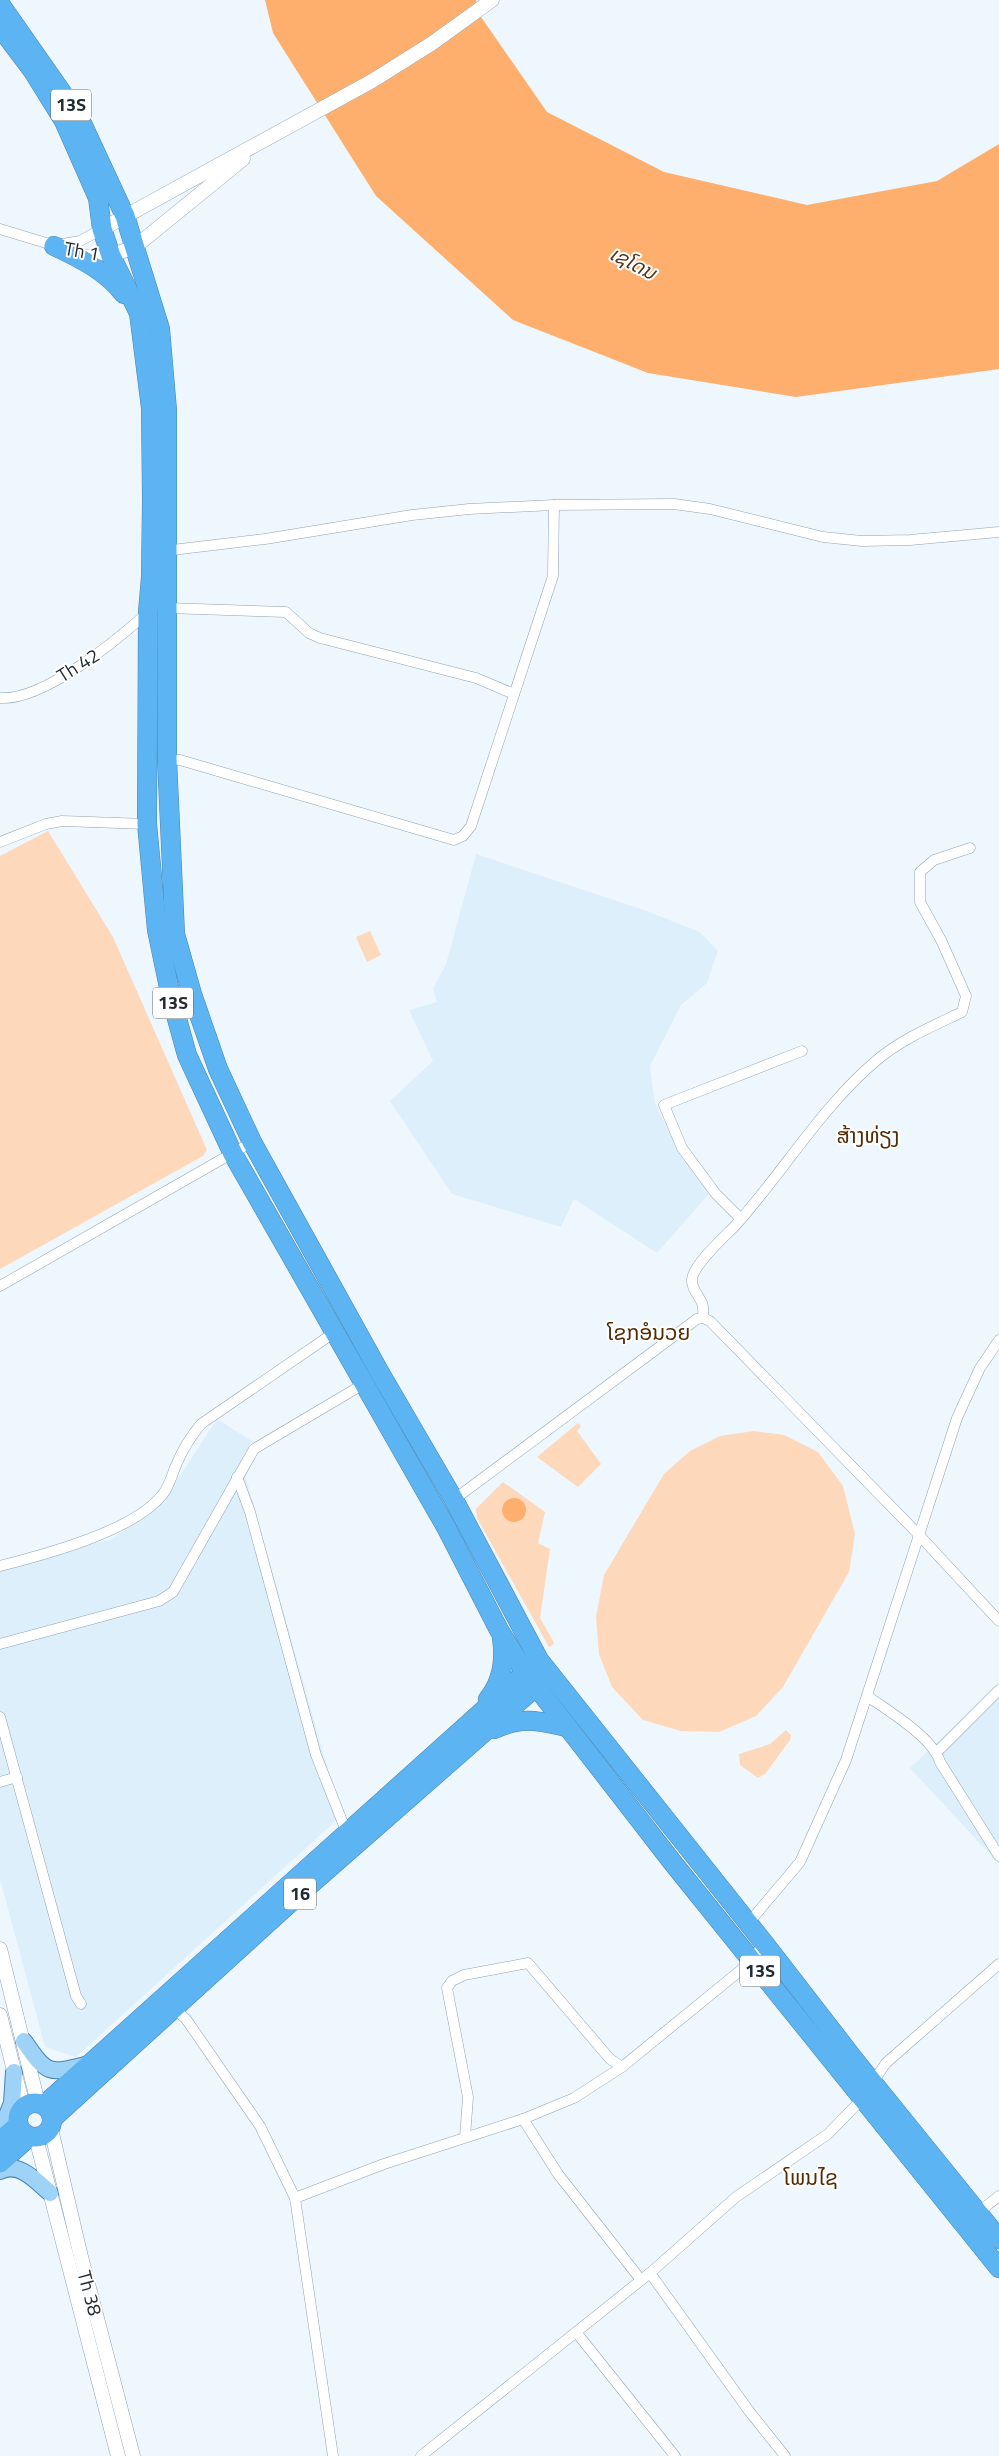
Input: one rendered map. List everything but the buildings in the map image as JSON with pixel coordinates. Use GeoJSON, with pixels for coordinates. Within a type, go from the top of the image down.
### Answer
{"type":"FeatureCollection","features":[{"type":"Feature","properties":{"kind":"highway","name":"13S"},"geometry":{"type":"LineString","coordinates":[[0,4],[79,116],[136,246],[160,329],[167,410],[159,551],[151,577],[148,612],[147,824],[157,930],[171,997],[187,1055],[233,1154],[435,1509],[501,1634],[530,1679],[732,1937],[863,2100],[971,2218],[999,2239]]}},
{"type":"Feature","properties":{"kind":"highway","name":"13S"},"geometry":{"type":"LineString","coordinates":[[0,27],[33,71],[64,121],[98,198],[102,228],[111,256],[139,313],[151,408],[159,551],[166,608],[167,759],[175,934],[192,994],[218,1069],[252,1142],[380,1373],[454,1500],[545,1667],[873,2081],[971,2218],[999,2268]]}},
{"type":"Feature","properties":{"kind":"highway"},"geometry":{"type":"LineString","coordinates":[[54,246],[79,257],[102,273],[122,291],[139,313]]}},
{"type":"Feature","properties":{"kind":"highway"},"geometry":{"type":"LineString","coordinates":[[475,1729],[496,1689],[504,1655],[501,1634]]}},
{"type":"Feature","properties":{"kind":"highway","name":"16"},"geometry":{"type":"LineString","coordinates":[[0,2140],[36,2120],[169,2004],[545,1667]]}},
{"type":"Feature","properties":{"kind":"highway"},"geometry":{"type":"LineString","coordinates":[[475,1729],[531,1719],[567,1727]]}},
{"type":"Feature","properties":{"kind":"highway","name":"16"},"geometry":{"type":"LineString","coordinates":[[0,2163],[36,2120],[89,2064],[169,2004]]}},
{"type":"Feature","properties":{"kind":"main road"},"geometry":{"type":"LineString","coordinates":[[24,2041],[40,2064],[48,2069],[59,2071],[89,2064]]}},
{"type":"Feature","properties":{"kind":"main road"},"geometry":{"type":"LineString","coordinates":[[0,2133],[12,2103],[14,2072]]}},
{"type":"Feature","properties":{"kind":"main road"},"geometry":{"type":"LineString","coordinates":[[0,2171],[7,2168],[18,2169],[50,2192]]}},
{"type":"Feature","properties":{"kind":"street"},"geometry":{"type":"LineString","coordinates":[[102,228],[372,81],[431,44],[492,0]]}},
{"type":"Feature","properties":{"kind":"street"},"geometry":{"type":"LineString","coordinates":[[111,256],[136,246],[277,132]]}},
{"type":"Feature","properties":{"kind":"street","name":"Th 1"},"geometry":{"type":"LineString","coordinates":[[54,246],[80,241],[102,228]]}},
{"type":"Feature","properties":{"kind":"street","name":"Th 1"},"geometry":{"type":"LineString","coordinates":[[0,230],[85,255],[111,256]]}},
{"type":"Feature","properties":{"kind":"street"},"geometry":{"type":"LineString","coordinates":[[159,551],[264,539],[412,515],[469,509],[554,505],[674,504],[710,509],[823,538],[862,542],[999,532]]}},
{"type":"Feature","properties":{"kind":"street"},"geometry":{"type":"LineString","coordinates":[[146,758],[180,760],[454,840],[459,839],[471,826],[553,576],[554,505]]}},
{"type":"Feature","properties":{"kind":"street"},"geometry":{"type":"LineString","coordinates":[[166,608],[286,612],[310,633],[320,638],[476,678],[514,694]]}},
{"type":"Feature","properties":{"kind":"street","name":"Th 42"},"geometry":{"type":"LineString","coordinates":[[3,698],[19,698],[34,692],[80,665],[122,636],[148,612]]}},
{"type":"Feature","properties":{"kind":"street"},"geometry":{"type":"LineString","coordinates":[[0,689],[3,698]]}},
{"type":"Feature","properties":{"kind":"street"},"geometry":{"type":"LineString","coordinates":[[0,842],[46,824],[62,821],[147,824]]}},
{"type":"Feature","properties":{"kind":"street"},"geometry":{"type":"LineString","coordinates":[[703,1318],[704,1305],[693,1286],[692,1277],[701,1262],[741,1219],[856,1078],[902,1042],[962,1012],[966,996],[920,902],[920,872],[934,860],[970,848]]}},
{"type":"Feature","properties":{"kind":"street"},"geometry":{"type":"LineString","coordinates":[[741,1219],[716,1194],[682,1148],[664,1104],[802,1051]]}},
{"type":"Feature","properties":{"kind":"street"},"geometry":{"type":"LineString","coordinates":[[0,1286],[252,1142]]}},
{"type":"Feature","properties":{"kind":"street"},"geometry":{"type":"LineString","coordinates":[[435,1509],[454,1500],[697,1319],[703,1318],[710,1321],[918,1534],[999,1621]]}},
{"type":"Feature","properties":{"kind":"street"},"geometry":{"type":"LineString","coordinates":[[0,1566],[66,1549],[107,1531],[148,1508],[162,1496],[190,1437],[201,1424],[335,1332]]}},
{"type":"Feature","properties":{"kind":"street"},"geometry":{"type":"LineString","coordinates":[[732,1937],[749,1924],[800,1862],[846,1760],[957,1418],[980,1368],[999,1340]]}},
{"type":"Feature","properties":{"kind":"street"},"geometry":{"type":"LineString","coordinates":[[0,1644],[159,1601],[173,1592],[254,1449],[265,1440],[380,1373]]}},
{"type":"Feature","properties":{"kind":"street"},"geometry":{"type":"LineString","coordinates":[[237,1477],[250,1512],[316,1755],[351,1839]]}},
{"type":"Feature","properties":{"kind":"street"},"geometry":{"type":"LineString","coordinates":[[937,1752],[999,1690]]}},
{"type":"Feature","properties":{"kind":"street"},"geometry":{"type":"LineString","coordinates":[[867,1696],[901,1720],[937,1752],[940,1762],[999,1856]]}},
{"type":"Feature","properties":{"kind":"street"},"geometry":{"type":"LineString","coordinates":[[0,1717],[76,1996],[81,2004]]}},
{"type":"Feature","properties":{"kind":"street"},"geometry":{"type":"LineString","coordinates":[[0,1782],[17,1777]]}},
{"type":"Feature","properties":{"kind":"street"},"geometry":{"type":"LineString","coordinates":[[295,2198],[465,2137],[523,2119],[574,2098],[622,2066],[752,1961],[764,1942]]}},
{"type":"Feature","properties":{"kind":"street","name":"Th 38"},"geometry":{"type":"LineString","coordinates":[[0,1949],[24,2041],[36,2120],[50,2192],[118,2456]]}},
{"type":"Feature","properties":{"kind":"street"},"geometry":{"type":"LineString","coordinates":[[465,2137],[468,2097],[447,1988],[457,1977],[528,1963],[610,2059],[622,2066]]}},
{"type":"Feature","properties":{"kind":"street"},"geometry":{"type":"LineString","coordinates":[[421,2456],[650,2273],[736,2197],[828,2134],[863,2100],[873,2081],[886,2063],[999,1964]]}},
{"type":"Feature","properties":{"kind":"street"},"geometry":{"type":"LineString","coordinates":[[169,2004],[186,2019],[260,2126],[295,2198],[333,2456]]}},
{"type":"Feature","properties":{"kind":"street","name":"Th 38"},"geometry":{"type":"LineString","coordinates":[[0,2015],[14,2072],[36,2120],[81,2256],[133,2456]]}},
{"type":"Feature","properties":{"kind":"street"},"geometry":{"type":"LineString","coordinates":[[523,2119],[558,2174],[641,2280]]}},
{"type":"Feature","properties":{"kind":"street"},"geometry":{"type":"LineString","coordinates":[[971,2218],[999,2196]]}},
{"type":"Feature","properties":{"kind":"street"},"geometry":{"type":"LineString","coordinates":[[67,2261],[81,2256]]}},
{"type":"Feature","properties":{"kind":"street"},"geometry":{"type":"LineString","coordinates":[[650,2273],[749,2411],[785,2456]]}},
{"type":"Feature","properties":{"kind":"street"},"geometry":{"type":"LineString","coordinates":[[576,2332],[675,2456]]}},
{"type":"Feature","properties":{"kind":"shaded area"},"geometry":{"type":"Polygon","coordinates":[[[48,831],[113,937],[207,1150],[203,1156],[0,1269],[0,856],[48,831]]]}},
{"type":"Feature","properties":{"kind":"shaded area"},"geometry":{"type":"Polygon","coordinates":[[[476,854],[644,910],[700,932],[718,951],[707,983],[681,1005],[650,1066],[655,1103],[679,1151],[709,1194],[657,1253],[574,1199],[561,1227],[452,1194],[390,1101],[433,1061],[409,1010],[437,1002],[433,989],[446,964],[476,854]]]}},
{"type":"Feature","properties":{"kind":"shaded area"},"geometry":{"type":"Polygon","coordinates":[[[370,931],[381,955],[367,962],[356,937],[370,931]]]}},
{"type":"Feature","properties":{"kind":"shaded area"},"geometry":{"type":"Polygon","coordinates":[[[217,1419],[252,1441],[241,1460],[341,1816],[76,2057],[45,2047],[0,1879],[0,1567],[112,1539],[164,1500],[217,1419]]]}},
{"type":"Feature","properties":{"kind":"shaded area"},"geometry":{"type":"Polygon","coordinates":[[[578,1423],[581,1426],[577,1431],[601,1464],[578,1487],[537,1457],[578,1423]]]}},
{"type":"Feature","properties":{"kind":"shaded area"},"geometry":{"type":"Polygon","coordinates":[[[754,1431],[784,1435],[818,1452],[843,1486],[855,1534],[849,1572],[783,1687],[756,1716],[719,1732],[681,1731],[643,1720],[612,1687],[599,1654],[596,1617],[604,1575],[664,1474],[690,1451],[720,1436],[754,1431]]]}},
{"type":"Feature","properties":{"kind":"shaded area"},"geometry":{"type":"Polygon","coordinates":[[[503,1482],[545,1512],[538,1543],[550,1549],[540,1618],[554,1644],[549,1647],[477,1518],[476,1509],[503,1482]],[[521,1501],[503,1504],[503,1516],[508,1521],[520,1521],[525,1507],[521,1501]]]}},
{"type":"Feature","properties":{"kind":"shaded area"},"geometry":{"type":"Polygon","coordinates":[[[999,1684],[999,1864],[910,1768],[999,1684]]]}},
{"type":"Feature","properties":{"kind":"shaded area"},"geometry":{"type":"Polygon","coordinates":[[[786,1730],[791,1735],[790,1740],[765,1774],[758,1778],[740,1765],[739,1754],[770,1744],[786,1730]]]}},
{"type":"Feature","properties":{"kind":"water","name":"ເຊໂດນ"},"geometry":{"type":"Polygon","coordinates":[[[265,0],[476,0],[479,14],[547,112],[664,172],[807,205],[937,181],[999,144],[999,369],[796,397],[648,373],[513,320],[376,196],[273,33],[265,0]]]}},
{"type":"Feature","properties":{"kind":"water"},"geometry":{"type":"Polygon","coordinates":[[[514,1498],[523,1501],[526,1510],[523,1519],[514,1522],[505,1519],[502,1510],[505,1501],[514,1498]]]}},
{"type":"Feature","properties":{"kind":"district","name":"ສ້າງທ່ຽງ"},"geometry":{"type":"Point","coordinates":[868,1136]}},
{"type":"Feature","properties":{"kind":"district","name":"ໂຊກອໍນວຍ"},"geometry":{"type":"Point","coordinates":[649,1333]}},
{"type":"Feature","properties":{"kind":"district","name":"ໂພນໄຊ"},"geometry":{"type":"Point","coordinates":[811,2178]}}]}
